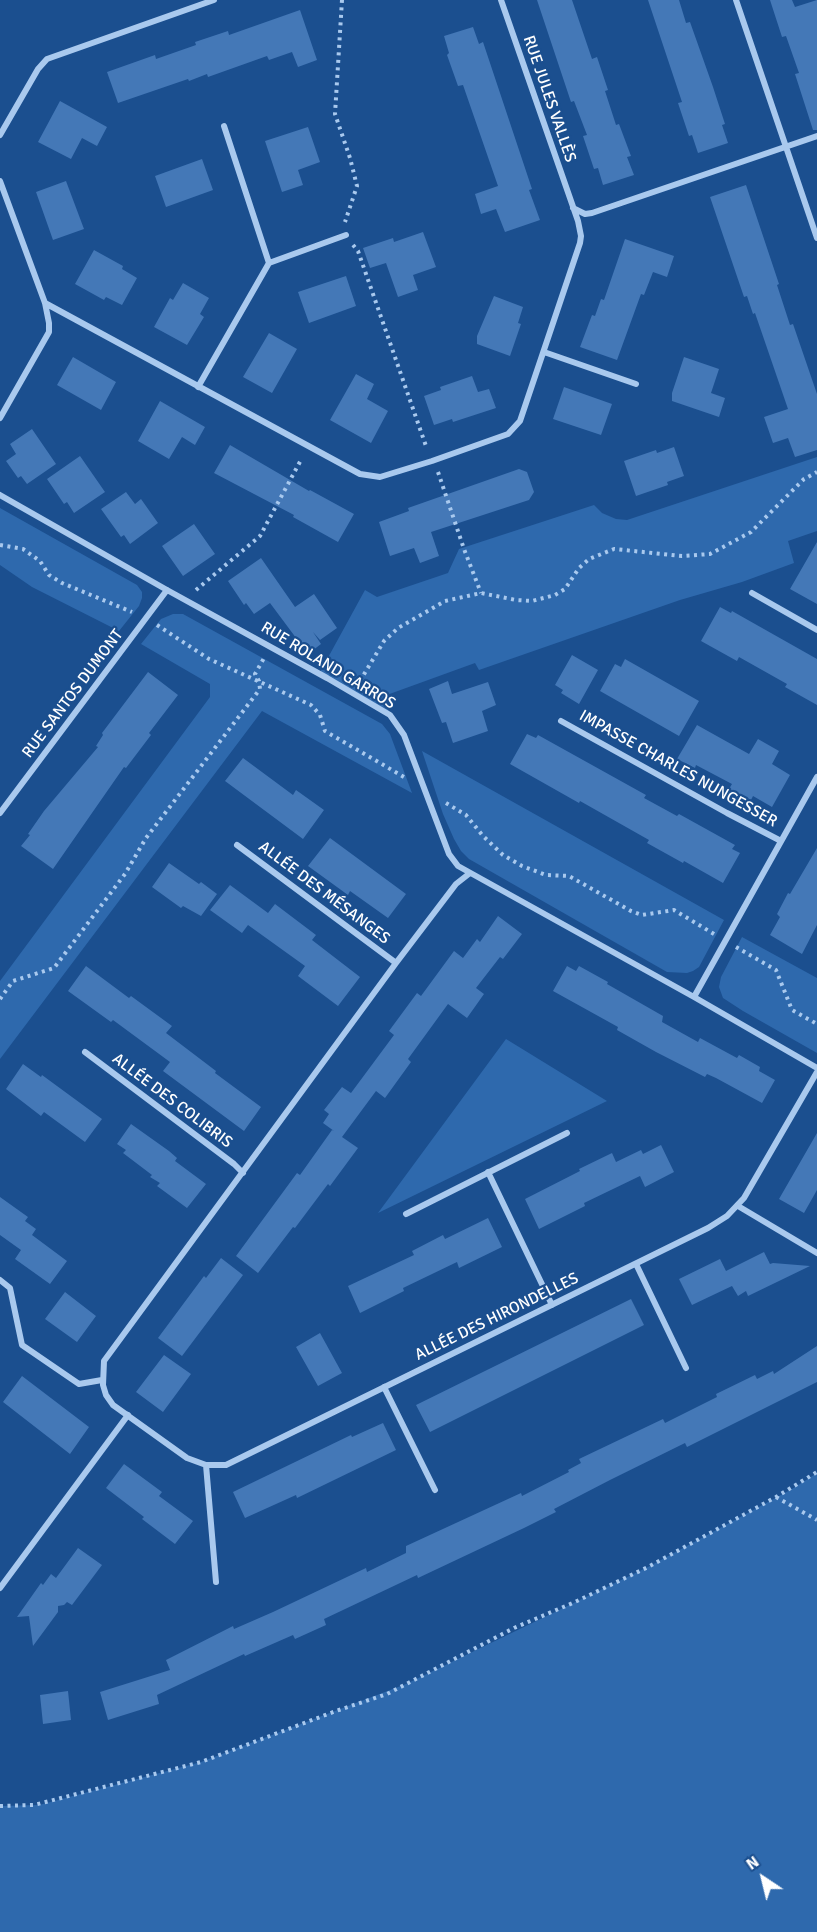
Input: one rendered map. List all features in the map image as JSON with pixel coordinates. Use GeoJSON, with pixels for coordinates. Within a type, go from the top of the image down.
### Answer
{"type":"FeatureCollection","features":[{"type":"Feature","properties":{"kind":"street"},"geometry":{"type":"LineString","coordinates":[[0,135],[38,69],[47,59],[214,0]]}},
{"type":"Feature","properties":{"kind":"street","name":"RUE JULES VALLÈS"},"geometry":{"type":"LineString","coordinates":[[45,303],[360,474],[380,477],[508,434],[520,421],[580,243],[581,229],[501,0]]}},
{"type":"Feature","properties":{"kind":"street"},"geometry":{"type":"LineString","coordinates":[[736,0],[817,238]]}},
{"type":"Feature","properties":{"kind":"street"},"geometry":{"type":"LineString","coordinates":[[224,126],[269,263]]}},
{"type":"Feature","properties":{"kind":"street"},"geometry":{"type":"LineString","coordinates":[[572,207],[585,214],[592,213],[817,136]]}},
{"type":"Feature","properties":{"kind":"street"},"geometry":{"type":"LineString","coordinates":[[0,181],[45,303],[49,323],[49,332],[0,418]]}},
{"type":"Feature","properties":{"kind":"street"},"geometry":{"type":"LineString","coordinates":[[198,387],[269,263],[346,235]]}},
{"type":"Feature","properties":{"kind":"street"},"geometry":{"type":"LineString","coordinates":[[544,352],[636,384]]}},
{"type":"Feature","properties":{"kind":"street","name":"RUE ROLAND GARROS"},"geometry":{"type":"LineString","coordinates":[[0,495],[390,715],[404,735],[449,854],[455,864],[817,1068]]}},
{"type":"Feature","properties":{"kind":"street","name":"RUE SANTOS DUMONT"},"geometry":{"type":"LineString","coordinates":[[0,813],[167,590]]}},
{"type":"Feature","properties":{"kind":"street"},"geometry":{"type":"LineString","coordinates":[[752,593],[817,630]]}},
{"type":"Feature","properties":{"kind":"street","name":"IMPASSE CHARLES NUNGESSER"},"geometry":{"type":"LineString","coordinates":[[561,721],[781,841]]}},
{"type":"Feature","properties":{"kind":"street"},"geometry":{"type":"LineString","coordinates":[[694,997],[817,777]]}},
{"type":"Feature","properties":{"kind":"street","name":"ALLÉE DES MÉSANGES"},"geometry":{"type":"LineString","coordinates":[[237,845],[396,963]]}},
{"type":"Feature","properties":{"kind":"street"},"geometry":{"type":"LineString","coordinates":[[216,1582],[206,1465],[187,1458],[109,1400],[102,1380],[104,1361],[396,963],[456,884],[470,873]]}},
{"type":"Feature","properties":{"kind":"street","name":"ALLÉE DES COLIBRIS"},"geometry":{"type":"LineString","coordinates":[[85,1052],[243,1173]]}},
{"type":"Feature","properties":{"kind":"street","name":"ALLÉE DES HIRONDELLES"},"geometry":{"type":"LineString","coordinates":[[206,1465],[226,1465],[636,1264],[727,1216],[738,1206],[817,1072]]}},
{"type":"Feature","properties":{"kind":"street"},"geometry":{"type":"LineString","coordinates":[[406,1214],[567,1133]]}},
{"type":"Feature","properties":{"kind":"street"},"geometry":{"type":"LineString","coordinates":[[488,1172],[552,1305]]}},
{"type":"Feature","properties":{"kind":"street"},"geometry":{"type":"LineString","coordinates":[[738,1206],[817,1253]]}},
{"type":"Feature","properties":{"kind":"street"},"geometry":{"type":"LineString","coordinates":[[636,1264],[686,1368]]}},
{"type":"Feature","properties":{"kind":"street"},"geometry":{"type":"LineString","coordinates":[[0,1280],[10,1288],[22,1344],[79,1384],[102,1380]]}},
{"type":"Feature","properties":{"kind":"street"},"geometry":{"type":"LineString","coordinates":[[384,1387],[435,1490]]}},
{"type":"Feature","properties":{"kind":"street"},"geometry":{"type":"LineString","coordinates":[[0,1588],[128,1415]]}},
{"type":"Feature","properties":{"kind":"path"},"geometry":{"type":"LineString","coordinates":[[342,0],[335,114],[357,186],[345,221],[346,235],[358,251],[481,593]]}},
{"type":"Feature","properties":{"kind":"path"},"geometry":{"type":"LineString","coordinates":[[185,600],[260,536],[309,447]]}},
{"type":"Feature","properties":{"kind":"path"},"geometry":{"type":"LineString","coordinates":[[352,692],[384,641],[398,628],[445,601],[481,593],[532,602],[555,595],[565,589],[579,568],[589,559],[614,549],[682,556],[710,554],[751,532],[804,479],[817,472]]}},
{"type":"Feature","properties":{"kind":"path"},"geometry":{"type":"LineString","coordinates":[[0,999],[13,981],[54,968],[125,874],[146,838],[260,689],[255,674],[271,647]]}},
{"type":"Feature","properties":{"kind":"path"},"geometry":{"type":"LineString","coordinates":[[0,1806],[34,1805],[201,1762],[387,1694],[514,1628],[648,1567],[817,1472]]}},
{"type":"Feature","properties":{"kind":"path"},"geometry":{"type":"LineString","coordinates":[[776,1497],[817,1520]]}},
{"type":"Feature","properties":{"kind":"shaded area"},"geometry":{"type":"Polygon","coordinates":[[[817,457],[817,531],[788,541],[794,563],[479,670],[475,663],[384,696],[390,715],[319,674],[365,590],[377,597],[448,573],[459,549],[594,505],[602,513],[616,519],[627,520],[817,457]]]}},
{"type":"Feature","properties":{"kind":"shaded area"},"geometry":{"type":"Polygon","coordinates":[[[0,508],[137,585],[142,592],[139,606],[119,631],[32,587],[0,565],[0,508]]]}},
{"type":"Feature","properties":{"kind":"shaded area"},"geometry":{"type":"Polygon","coordinates":[[[173,614],[183,614],[382,724],[390,734],[412,793],[262,711],[0,1059],[0,981],[210,697],[210,684],[141,644],[161,619],[173,614]]]}},
{"type":"Feature","properties":{"kind":"shaded area"},"geometry":{"type":"Polygon","coordinates":[[[422,751],[724,920],[699,967],[687,973],[667,972],[469,859],[454,839],[443,814],[422,751]]]}},
{"type":"Feature","properties":{"kind":"shaded area"},"geometry":{"type":"Polygon","coordinates":[[[742,937],[817,978],[817,1053],[723,998],[719,987],[721,977],[742,937]]]}},
{"type":"Feature","properties":{"kind":"shaded area"},"geometry":{"type":"Polygon","coordinates":[[[506,1039],[607,1101],[378,1213],[506,1039]]]}},
{"type":"Feature","properties":{"kind":"shaded area"},"geometry":{"type":"Polygon","coordinates":[[[817,1473],[817,1932],[0,1932],[0,1806],[39,1805],[201,1762],[406,1684],[648,1567],[792,1489],[817,1473]]]}},
{"type":"Feature","properties":{"kind":"building"},"geometry":{"type":"Polygon","coordinates":[[[537,0],[572,0],[592,59],[597,57],[616,125],[619,124],[631,156],[627,157],[634,175],[603,185],[598,168],[594,169],[583,136],[587,135],[574,101],[571,102],[537,0]]]}},
{"type":"Feature","properties":{"kind":"building"},"geometry":{"type":"Polygon","coordinates":[[[648,0],[679,0],[686,23],[690,22],[713,87],[725,124],[722,125],[728,143],[698,153],[692,135],[689,136],[678,103],[682,102],[648,0]]]}},
{"type":"Feature","properties":{"kind":"building"},"geometry":{"type":"Polygon","coordinates":[[[770,0],[792,0],[795,7],[817,0],[817,130],[813,130],[795,74],[799,73],[786,36],[782,37],[770,0]]]}},
{"type":"Feature","properties":{"kind":"building"},"geometry":{"type":"Polygon","coordinates":[[[300,10],[317,60],[298,67],[292,52],[269,60],[267,56],[208,77],[207,74],[189,81],[188,79],[118,103],[107,72],[155,55],[156,59],[196,45],[195,42],[228,31],[229,35],[300,10]]]}},
{"type":"Feature","properties":{"kind":"building"},"geometry":{"type":"Polygon","coordinates":[[[473,27],[479,44],[483,42],[532,189],[529,190],[540,220],[505,232],[496,209],[481,214],[475,194],[498,186],[463,85],[458,86],[447,55],[449,53],[444,36],[473,27]]]}},
{"type":"Feature","properties":{"kind":"building"},"geometry":{"type":"Polygon","coordinates":[[[60,101],[107,127],[97,146],[82,138],[71,159],[38,142],[60,101]]]}},
{"type":"Feature","properties":{"kind":"building"},"geometry":{"type":"Polygon","coordinates":[[[308,127],[320,162],[298,170],[303,185],[282,192],[265,141],[308,127]]]}},
{"type":"Feature","properties":{"kind":"building"},"geometry":{"type":"Polygon","coordinates":[[[202,159],[213,190],[166,207],[155,176],[202,159]]]}},
{"type":"Feature","properties":{"kind":"building"},"geometry":{"type":"Polygon","coordinates":[[[66,181],[84,229],[53,240],[36,192],[66,181]]]}},
{"type":"Feature","properties":{"kind":"building"},"geometry":{"type":"Polygon","coordinates":[[[746,185],[790,325],[793,324],[817,394],[817,450],[795,457],[788,438],[773,443],[764,417],[788,409],[755,313],[753,314],[747,296],[744,297],[710,197],[746,185]]]}},
{"type":"Feature","properties":{"kind":"building"},"geometry":{"type":"Polygon","coordinates":[[[423,232],[436,267],[413,275],[418,290],[398,297],[386,263],[370,268],[363,248],[393,238],[394,242],[423,232]]]}},
{"type":"Feature","properties":{"kind":"building"},"geometry":{"type":"Polygon","coordinates":[[[625,239],[674,256],[667,277],[653,272],[644,295],[641,294],[617,360],[580,347],[592,315],[595,316],[601,299],[604,300],[625,239]]]}},
{"type":"Feature","properties":{"kind":"building"},"geometry":{"type":"Polygon","coordinates":[[[94,250],[123,266],[122,269],[137,278],[122,305],[106,297],[104,300],[75,284],[94,250]]]}},
{"type":"Feature","properties":{"kind":"building"},"geometry":{"type":"Polygon","coordinates":[[[346,276],[356,306],[309,323],[298,292],[346,276]]]}},
{"type":"Feature","properties":{"kind":"building"},"geometry":{"type":"Polygon","coordinates":[[[183,283],[209,298],[200,314],[204,317],[187,345],[154,327],[170,298],[173,300],[183,283]]]}},
{"type":"Feature","properties":{"kind":"building"},"geometry":{"type":"Polygon","coordinates":[[[494,296],[523,307],[518,323],[521,324],[510,356],[477,344],[477,336],[494,296]]]}},
{"type":"Feature","properties":{"kind":"building"},"geometry":{"type":"Polygon","coordinates":[[[269,333],[297,349],[272,393],[243,377],[269,333]]]}},
{"type":"Feature","properties":{"kind":"building"},"geometry":{"type":"Polygon","coordinates":[[[73,357],[116,382],[101,410],[57,385],[73,357]]]}},
{"type":"Feature","properties":{"kind":"building"},"geometry":{"type":"Polygon","coordinates":[[[684,357],[719,369],[711,393],[725,398],[719,417],[672,401],[672,393],[684,357]]]}},
{"type":"Feature","properties":{"kind":"building"},"geometry":{"type":"Polygon","coordinates":[[[356,374],[374,384],[367,399],[388,411],[371,443],[330,420],[356,374]]]}},
{"type":"Feature","properties":{"kind":"building"},"geometry":{"type":"Polygon","coordinates":[[[472,376],[478,392],[489,389],[496,408],[453,422],[452,419],[434,425],[424,396],[441,390],[440,387],[472,376]]]}},
{"type":"Feature","properties":{"kind":"building"},"geometry":{"type":"Polygon","coordinates":[[[564,387],[612,404],[601,435],[553,419],[564,387]]]}},
{"type":"Feature","properties":{"kind":"building"},"geometry":{"type":"Polygon","coordinates":[[[160,401],[205,427],[195,445],[182,437],[169,459],[138,441],[160,401]]]}},
{"type":"Feature","properties":{"kind":"building"},"geometry":{"type":"Polygon","coordinates":[[[32,429],[56,464],[27,484],[21,476],[18,478],[6,461],[16,454],[10,444],[32,429]]]}},
{"type":"Feature","properties":{"kind":"building"},"geometry":{"type":"Polygon","coordinates":[[[230,445],[354,514],[338,542],[293,517],[294,515],[214,473],[230,445]]]}},
{"type":"Feature","properties":{"kind":"building"},"geometry":{"type":"Polygon","coordinates":[[[674,447],[684,476],[667,482],[668,485],[636,496],[624,461],[656,450],[657,453],[674,447]]]}},
{"type":"Feature","properties":{"kind":"building"},"geometry":{"type":"Polygon","coordinates":[[[80,456],[105,492],[74,513],[67,502],[64,504],[47,479],[80,456]]]}},
{"type":"Feature","properties":{"kind":"building"},"geometry":{"type":"Polygon","coordinates":[[[519,469],[527,472],[534,492],[529,500],[431,532],[439,556],[420,563],[414,548],[390,556],[379,522],[409,511],[408,508],[519,469]]]}},
{"type":"Feature","properties":{"kind":"building"},"geometry":{"type":"Polygon","coordinates":[[[126,492],[135,504],[141,499],[158,523],[130,544],[124,535],[121,537],[101,509],[126,492]]]}},
{"type":"Feature","properties":{"kind":"building"},"geometry":{"type":"Polygon","coordinates":[[[194,524],[215,554],[183,576],[162,546],[194,524]]]}},
{"type":"Feature","properties":{"kind":"building"},"geometry":{"type":"Polygon","coordinates":[[[817,542],[817,604],[790,589],[817,542]]]}},
{"type":"Feature","properties":{"kind":"building"},"geometry":{"type":"Polygon","coordinates":[[[261,558],[295,607],[314,594],[337,628],[320,640],[313,632],[321,644],[308,654],[270,603],[254,614],[246,603],[244,605],[228,581],[261,558]]]}},
{"type":"Feature","properties":{"kind":"building"},"geometry":{"type":"Polygon","coordinates":[[[720,607],[731,613],[732,611],[817,659],[817,705],[785,687],[787,684],[739,657],[737,661],[701,641],[720,607]]]}},
{"type":"Feature","properties":{"kind":"building"},"geometry":{"type":"Polygon","coordinates":[[[572,655],[598,670],[579,704],[561,693],[563,690],[555,685],[572,655]]]}},
{"type":"Feature","properties":{"kind":"building"},"geometry":{"type":"Polygon","coordinates":[[[625,659],[699,701],[679,736],[600,691],[615,664],[621,667],[625,659]]]}},
{"type":"Feature","properties":{"kind":"building"},"geometry":{"type":"Polygon","coordinates":[[[148,672],[178,695],[149,733],[151,735],[126,768],[124,767],[53,869],[21,846],[44,811],[98,747],[96,746],[102,733],[148,672]]]}},
{"type":"Feature","properties":{"kind":"building"},"geometry":{"type":"Polygon","coordinates":[[[448,681],[452,694],[488,682],[496,705],[482,711],[488,731],[453,743],[446,722],[442,723],[429,689],[448,681]]]}},
{"type":"Feature","properties":{"kind":"building"},"geometry":{"type":"Polygon","coordinates":[[[697,725],[749,754],[758,739],[779,751],[772,764],[790,775],[772,807],[753,796],[751,800],[729,789],[732,784],[696,765],[695,768],[677,759],[697,725]]]}},
{"type":"Feature","properties":{"kind":"building"},"geometry":{"type":"Polygon","coordinates":[[[527,734],[536,738],[538,735],[646,795],[644,798],[677,816],[679,814],[735,845],[732,849],[740,853],[723,883],[647,843],[649,840],[510,764],[527,734]]]}},
{"type":"Feature","properties":{"kind":"building"},"geometry":{"type":"Polygon","coordinates":[[[243,758],[293,795],[296,790],[324,810],[303,839],[225,781],[243,758]]]}},
{"type":"Feature","properties":{"kind":"building"},"geometry":{"type":"Polygon","coordinates":[[[330,838],[406,894],[388,918],[350,891],[348,895],[308,866],[330,838]]]}},
{"type":"Feature","properties":{"kind":"building"},"geometry":{"type":"Polygon","coordinates":[[[817,848],[817,925],[802,954],[770,935],[780,917],[777,914],[788,893],[790,894],[817,848]]]}},
{"type":"Feature","properties":{"kind":"building"},"geometry":{"type":"Polygon","coordinates":[[[169,863],[217,894],[201,916],[183,906],[181,908],[152,887],[169,863]]]}},
{"type":"Feature","properties":{"kind":"building"},"geometry":{"type":"Polygon","coordinates":[[[230,885],[268,913],[275,904],[316,935],[312,940],[360,977],[338,1006],[298,976],[305,966],[248,925],[242,933],[210,910],[230,885]]]}},
{"type":"Feature","properties":{"kind":"building"},"geometry":{"type":"Polygon","coordinates":[[[498,916],[522,934],[503,959],[500,957],[476,988],[484,994],[467,1018],[448,1004],[408,1059],[411,1062],[385,1098],[376,1091],[342,1137],[358,1148],[330,1186],[328,1184],[258,1273],[236,1256],[297,1173],[300,1175],[332,1130],[334,1131],[323,1123],[329,1114],[324,1110],[342,1087],[351,1093],[394,1035],[389,1031],[417,993],[421,996],[454,951],[463,958],[477,939],[480,942],[498,916]]]}},
{"type":"Feature","properties":{"kind":"building"},"geometry":{"type":"Polygon","coordinates":[[[86,966],[172,1026],[166,1033],[261,1107],[244,1131],[163,1071],[170,1062],[113,1020],[111,1022],[68,991],[86,966]]]}},
{"type":"Feature","properties":{"kind":"building"},"geometry":{"type":"Polygon","coordinates":[[[567,966],[576,971],[579,966],[608,982],[607,984],[663,1016],[662,1022],[698,1042],[700,1038],[737,1058],[739,1055],[760,1067],[759,1071],[775,1080],[762,1103],[716,1078],[707,1074],[705,1077],[656,1052],[617,1030],[618,1027],[553,991],[567,966]]]}},
{"type":"Feature","properties":{"kind":"building"},"geometry":{"type":"Polygon","coordinates":[[[23,1064],[41,1077],[42,1075],[102,1119],[85,1142],[44,1112],[41,1116],[6,1089],[23,1064]]]}},
{"type":"Feature","properties":{"kind":"building"},"geometry":{"type":"Polygon","coordinates":[[[131,1124],[169,1151],[177,1158],[175,1161],[206,1184],[187,1208],[157,1186],[160,1183],[123,1153],[126,1150],[117,1144],[131,1124]]]}},
{"type":"Feature","properties":{"kind":"building"},"geometry":{"type":"Polygon","coordinates":[[[817,1133],[817,1190],[804,1213],[779,1199],[817,1133]]]}},
{"type":"Feature","properties":{"kind":"building"},"geometry":{"type":"Polygon","coordinates":[[[661,1145],[674,1172],[645,1187],[640,1176],[584,1203],[585,1206],[539,1229],[525,1199],[612,1153],[616,1162],[641,1150],[643,1154],[661,1145]]]}},
{"type":"Feature","properties":{"kind":"building"},"geometry":{"type":"Polygon","coordinates":[[[0,1197],[28,1217],[25,1221],[36,1229],[32,1235],[67,1261],[50,1284],[15,1259],[21,1250],[0,1235],[0,1197]]]}},
{"type":"Feature","properties":{"kind":"building"},"geometry":{"type":"Polygon","coordinates":[[[488,1218],[502,1247],[459,1268],[457,1262],[403,1288],[404,1291],[360,1313],[348,1286],[414,1255],[412,1251],[443,1235],[445,1239],[488,1218]]]}},
{"type":"Feature","properties":{"kind":"building"},"geometry":{"type":"Polygon","coordinates":[[[764,1252],[770,1264],[810,1266],[748,1296],[746,1291],[738,1296],[732,1286],[692,1305],[679,1279],[720,1259],[726,1271],[764,1252]]]}},
{"type":"Feature","properties":{"kind":"building"},"geometry":{"type":"Polygon","coordinates":[[[221,1258],[243,1275],[182,1356],[158,1338],[204,1276],[206,1278],[221,1258]]]}},
{"type":"Feature","properties":{"kind":"building"},"geometry":{"type":"Polygon","coordinates":[[[65,1292],[96,1316],[77,1342],[45,1319],[65,1292]]]}},
{"type":"Feature","properties":{"kind":"building"},"geometry":{"type":"Polygon","coordinates":[[[631,1299],[644,1325],[430,1432],[416,1405],[631,1299]]]}},
{"type":"Feature","properties":{"kind":"building"},"geometry":{"type":"Polygon","coordinates":[[[320,1333],[342,1373],[318,1386],[296,1347],[320,1333]]]}},
{"type":"Feature","properties":{"kind":"building"},"geometry":{"type":"Polygon","coordinates":[[[817,1346],[817,1382],[687,1447],[685,1443],[610,1480],[554,1509],[556,1512],[524,1528],[324,1619],[326,1625],[295,1639],[293,1635],[245,1656],[244,1654],[157,1695],[159,1704],[108,1720],[100,1692],[170,1670],[166,1660],[233,1626],[234,1629],[366,1568],[367,1572],[406,1553],[406,1546],[521,1493],[522,1496],[569,1472],[568,1470],[581,1463],[579,1459],[663,1419],[665,1423],[755,1375],[757,1379],[773,1371],[774,1374],[817,1346]]]}},
{"type":"Feature","properties":{"kind":"building"},"geometry":{"type":"Polygon","coordinates":[[[164,1355],[191,1374],[163,1412],[136,1392],[164,1355]]]}},
{"type":"Feature","properties":{"kind":"building"},"geometry":{"type":"Polygon","coordinates":[[[22,1376],[89,1427],[70,1454],[3,1402],[22,1376]]]}},
{"type":"Feature","properties":{"kind":"building"},"geometry":{"type":"Polygon","coordinates":[[[383,1423],[396,1450],[297,1498],[296,1495],[245,1518],[233,1492],[351,1435],[352,1437],[383,1423]]]}},
{"type":"Feature","properties":{"kind":"building"},"geometry":{"type":"Polygon","coordinates":[[[124,1464],[162,1492],[159,1496],[193,1521],[175,1544],[106,1488],[124,1464]]]}},
{"type":"Feature","properties":{"kind":"building"},"geometry":{"type":"Polygon","coordinates":[[[78,1548],[102,1565],[72,1605],[67,1602],[58,1606],[58,1612],[33,1646],[29,1616],[17,1617],[41,1583],[43,1585],[51,1574],[56,1578],[78,1548]]]}},
{"type":"Feature","properties":{"kind":"building"},"geometry":{"type":"Polygon","coordinates":[[[68,1691],[71,1720],[43,1724],[40,1695],[68,1691]]]}}]}
